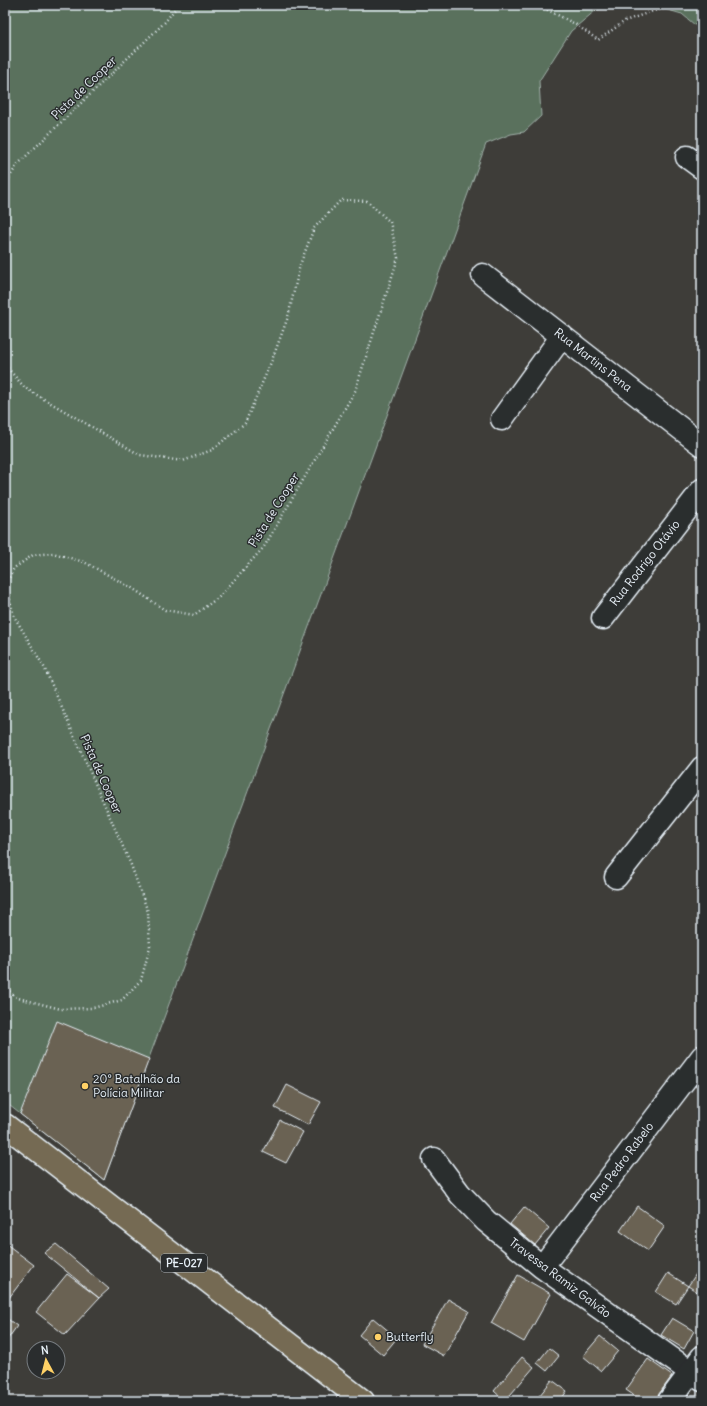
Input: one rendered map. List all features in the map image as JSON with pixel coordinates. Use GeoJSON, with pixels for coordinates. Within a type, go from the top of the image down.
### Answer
{"type":"FeatureCollection","features":[{"type":"Feature","properties":{"kind":"main road","name":"PE-027"},"geometry":{"type":"LineString","coordinates":[[5,1125],[363,1401]]}},
{"type":"Feature","properties":{"kind":"street","name":"Rua Martins Pena"},"geometry":{"type":"LineString","coordinates":[[483,275],[702,445]]}},
{"type":"Feature","properties":{"kind":"street"},"geometry":{"type":"LineString","coordinates":[[502,419],[562,336]]}},
{"type":"Feature","properties":{"kind":"street","name":"Rua Rodrigo Otávio"},"geometry":{"type":"LineString","coordinates":[[603,618],[702,490]]}},
{"type":"Feature","properties":{"kind":"street"},"geometry":{"type":"LineString","coordinates":[[616,876],[702,768]]}},
{"type":"Feature","properties":{"kind":"street","name":"Rua Pedro Rabelo"},"geometry":{"type":"LineString","coordinates":[[542,1267],[702,1057]]}},
{"type":"Feature","properties":{"kind":"street","name":"Travessa Ramiz Galvão"},"geometry":{"type":"LineString","coordinates":[[434,1159],[460,1194],[481,1216],[542,1267],[698,1369]]}},
{"type":"Feature","properties":{"kind":"street"},"geometry":{"type":"LineString","coordinates":[[669,1401],[698,1369]]}},
{"type":"Feature","properties":{"kind":"path","name":"Pista de Cooper"},"geometry":{"type":"LineString","coordinates":[[5,185],[17,164],[165,22],[178,5]]}},
{"type":"Feature","properties":{"kind":"path"},"geometry":{"type":"LineString","coordinates":[[542,6],[575,24],[598,40],[625,21],[653,11],[683,5],[696,6],[702,12]]}},
{"type":"Feature","properties":{"kind":"path","name":"Pista de Cooper"},"geometry":{"type":"LineString","coordinates":[[5,365],[25,388],[140,455],[183,461],[212,450],[245,423],[272,360],[288,316],[300,265],[314,228],[341,200],[367,201],[390,222],[398,258],[355,391],[264,547],[219,597],[194,615],[165,610],[132,588],[84,562],[53,553],[33,555],[14,568],[6,584],[14,616],[44,667],[131,865],[148,912],[150,947],[141,980],[122,1000],[93,1008],[61,1009],[18,998],[5,988]]}},
{"type":"Feature","properties":{"kind":"green space"},"geometry":{"type":"Polygon","coordinates":[[[5,5],[617,5],[596,10],[571,31],[539,81],[541,116],[524,132],[511,134],[486,144],[344,533],[104,1180],[5,1102],[5,5]]]}},
{"type":"Feature","properties":{"kind":"green space"},"geometry":{"type":"Polygon","coordinates":[[[629,5],[702,5],[702,31],[682,14],[654,6],[629,5]]]}},
{"type":"Feature","properties":{"kind":"building","name":"20º Batalhão da Polícia Militar"},"geometry":{"type":"Polygon","coordinates":[[[57,1021],[149,1059],[104,1180],[20,1114],[57,1021]]]}},
{"type":"Feature","properties":{"kind":"building"},"geometry":{"type":"Polygon","coordinates":[[[287,1085],[321,1102],[308,1125],[275,1108],[287,1085]]]}},
{"type":"Feature","properties":{"kind":"building"},"geometry":{"type":"Polygon","coordinates":[[[280,1120],[303,1132],[286,1163],[263,1152],[280,1120]]]}},
{"type":"Feature","properties":{"kind":"building"},"geometry":{"type":"Polygon","coordinates":[[[637,1206],[665,1226],[648,1251],[620,1231],[637,1206]]]}},
{"type":"Feature","properties":{"kind":"building"},"geometry":{"type":"Polygon","coordinates":[[[524,1207],[549,1228],[535,1245],[510,1224],[524,1207]]]}},
{"type":"Feature","properties":{"kind":"building"},"geometry":{"type":"Polygon","coordinates":[[[5,1243],[34,1265],[5,1303],[5,1243]]]}},
{"type":"Feature","properties":{"kind":"building"},"geometry":{"type":"Polygon","coordinates":[[[56,1244],[109,1289],[99,1298],[44,1253],[56,1244]]]}},
{"type":"Feature","properties":{"kind":"building"},"geometry":{"type":"Polygon","coordinates":[[[702,1265],[702,1295],[688,1286],[702,1265]]]}},
{"type":"Feature","properties":{"kind":"building"},"geometry":{"type":"Polygon","coordinates":[[[668,1273],[688,1286],[676,1304],[656,1292],[668,1273]]]}},
{"type":"Feature","properties":{"kind":"building"},"geometry":{"type":"Polygon","coordinates":[[[67,1274],[99,1298],[65,1335],[36,1312],[67,1274]]]}},
{"type":"Feature","properties":{"kind":"building"},"geometry":{"type":"Polygon","coordinates":[[[518,1275],[551,1294],[524,1342],[491,1323],[518,1275]]]}},
{"type":"Feature","properties":{"kind":"building"},"geometry":{"type":"Polygon","coordinates":[[[448,1299],[469,1311],[444,1356],[422,1344],[448,1299]]]}},
{"type":"Feature","properties":{"kind":"building"},"geometry":{"type":"Polygon","coordinates":[[[5,1317],[17,1326],[5,1343],[5,1317]]]}},
{"type":"Feature","properties":{"kind":"building","name":"Butterfly"},"geometry":{"type":"Polygon","coordinates":[[[373,1318],[397,1338],[383,1355],[359,1335],[373,1318]]]}},
{"type":"Feature","properties":{"kind":"building"},"geometry":{"type":"Polygon","coordinates":[[[672,1318],[694,1331],[684,1349],[661,1335],[672,1318]]]}},
{"type":"Feature","properties":{"kind":"building"},"geometry":{"type":"Polygon","coordinates":[[[600,1336],[618,1351],[601,1371],[583,1356],[600,1336]]]}},
{"type":"Feature","properties":{"kind":"building"},"geometry":{"type":"Polygon","coordinates":[[[549,1348],[559,1356],[547,1371],[537,1363],[549,1348]]]}},
{"type":"Feature","properties":{"kind":"building"},"geometry":{"type":"Polygon","coordinates":[[[522,1357],[534,1367],[505,1401],[494,1391],[522,1357]]]}},
{"type":"Feature","properties":{"kind":"building"},"geometry":{"type":"Polygon","coordinates":[[[648,1359],[672,1376],[654,1401],[642,1401],[626,1390],[648,1359]]]}},
{"type":"Feature","properties":{"kind":"building"},"geometry":{"type":"Polygon","coordinates":[[[552,1380],[567,1391],[560,1401],[535,1401],[552,1380]]]}},
{"type":"Feature","properties":{"kind":"place","name":"20º Batalhão da Polícia Militar"},"geometry":{"type":"Point","coordinates":[85,1086]}},
{"type":"Feature","properties":{"kind":"place","name":"Butterfly"},"geometry":{"type":"Point","coordinates":[378,1337]}}]}
